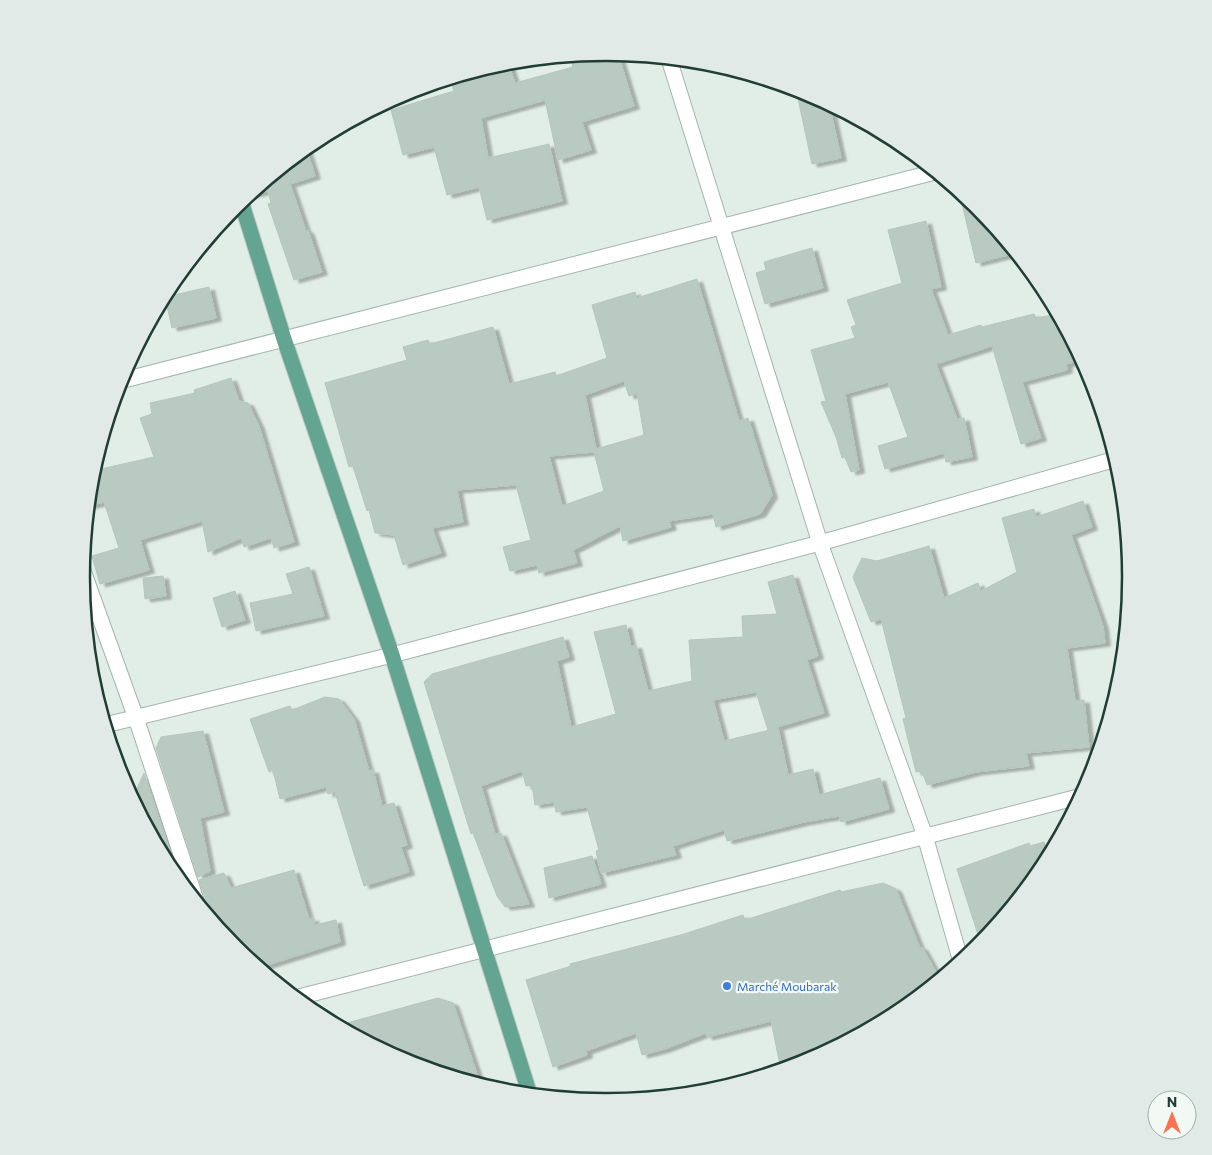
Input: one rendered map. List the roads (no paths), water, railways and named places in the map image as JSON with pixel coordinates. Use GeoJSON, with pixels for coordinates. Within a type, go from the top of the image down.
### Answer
{"type":"FeatureCollection","features":[{"type":"Feature","properties":{"kind":"main road"},"geometry":{"type":"LineString","coordinates":[[244,210],[284,339],[392,655],[528,1087]]}},
{"type":"Feature","properties":{"kind":"street"},"geometry":{"type":"LineString","coordinates":[[671,66],[820,543],[925,836],[959,954]]}},
{"type":"Feature","properties":{"kind":"street"},"geometry":{"type":"LineString","coordinates":[[130,379],[927,174]]}},
{"type":"Feature","properties":{"kind":"street"},"geometry":{"type":"LineString","coordinates":[[111,724],[392,655],[820,543],[1109,462]]}},
{"type":"Feature","properties":{"kind":"street"},"geometry":{"type":"LineString","coordinates":[[90,591],[136,718],[191,884]]}},
{"type":"Feature","properties":{"kind":"street"},"geometry":{"type":"LineString","coordinates":[[304,996],[1072,798]]}},
{"type":"Feature","properties":{"kind":"place","name":"Marché Moubarak"},"geometry":{"type":"Point","coordinates":[727,986]}}]}
